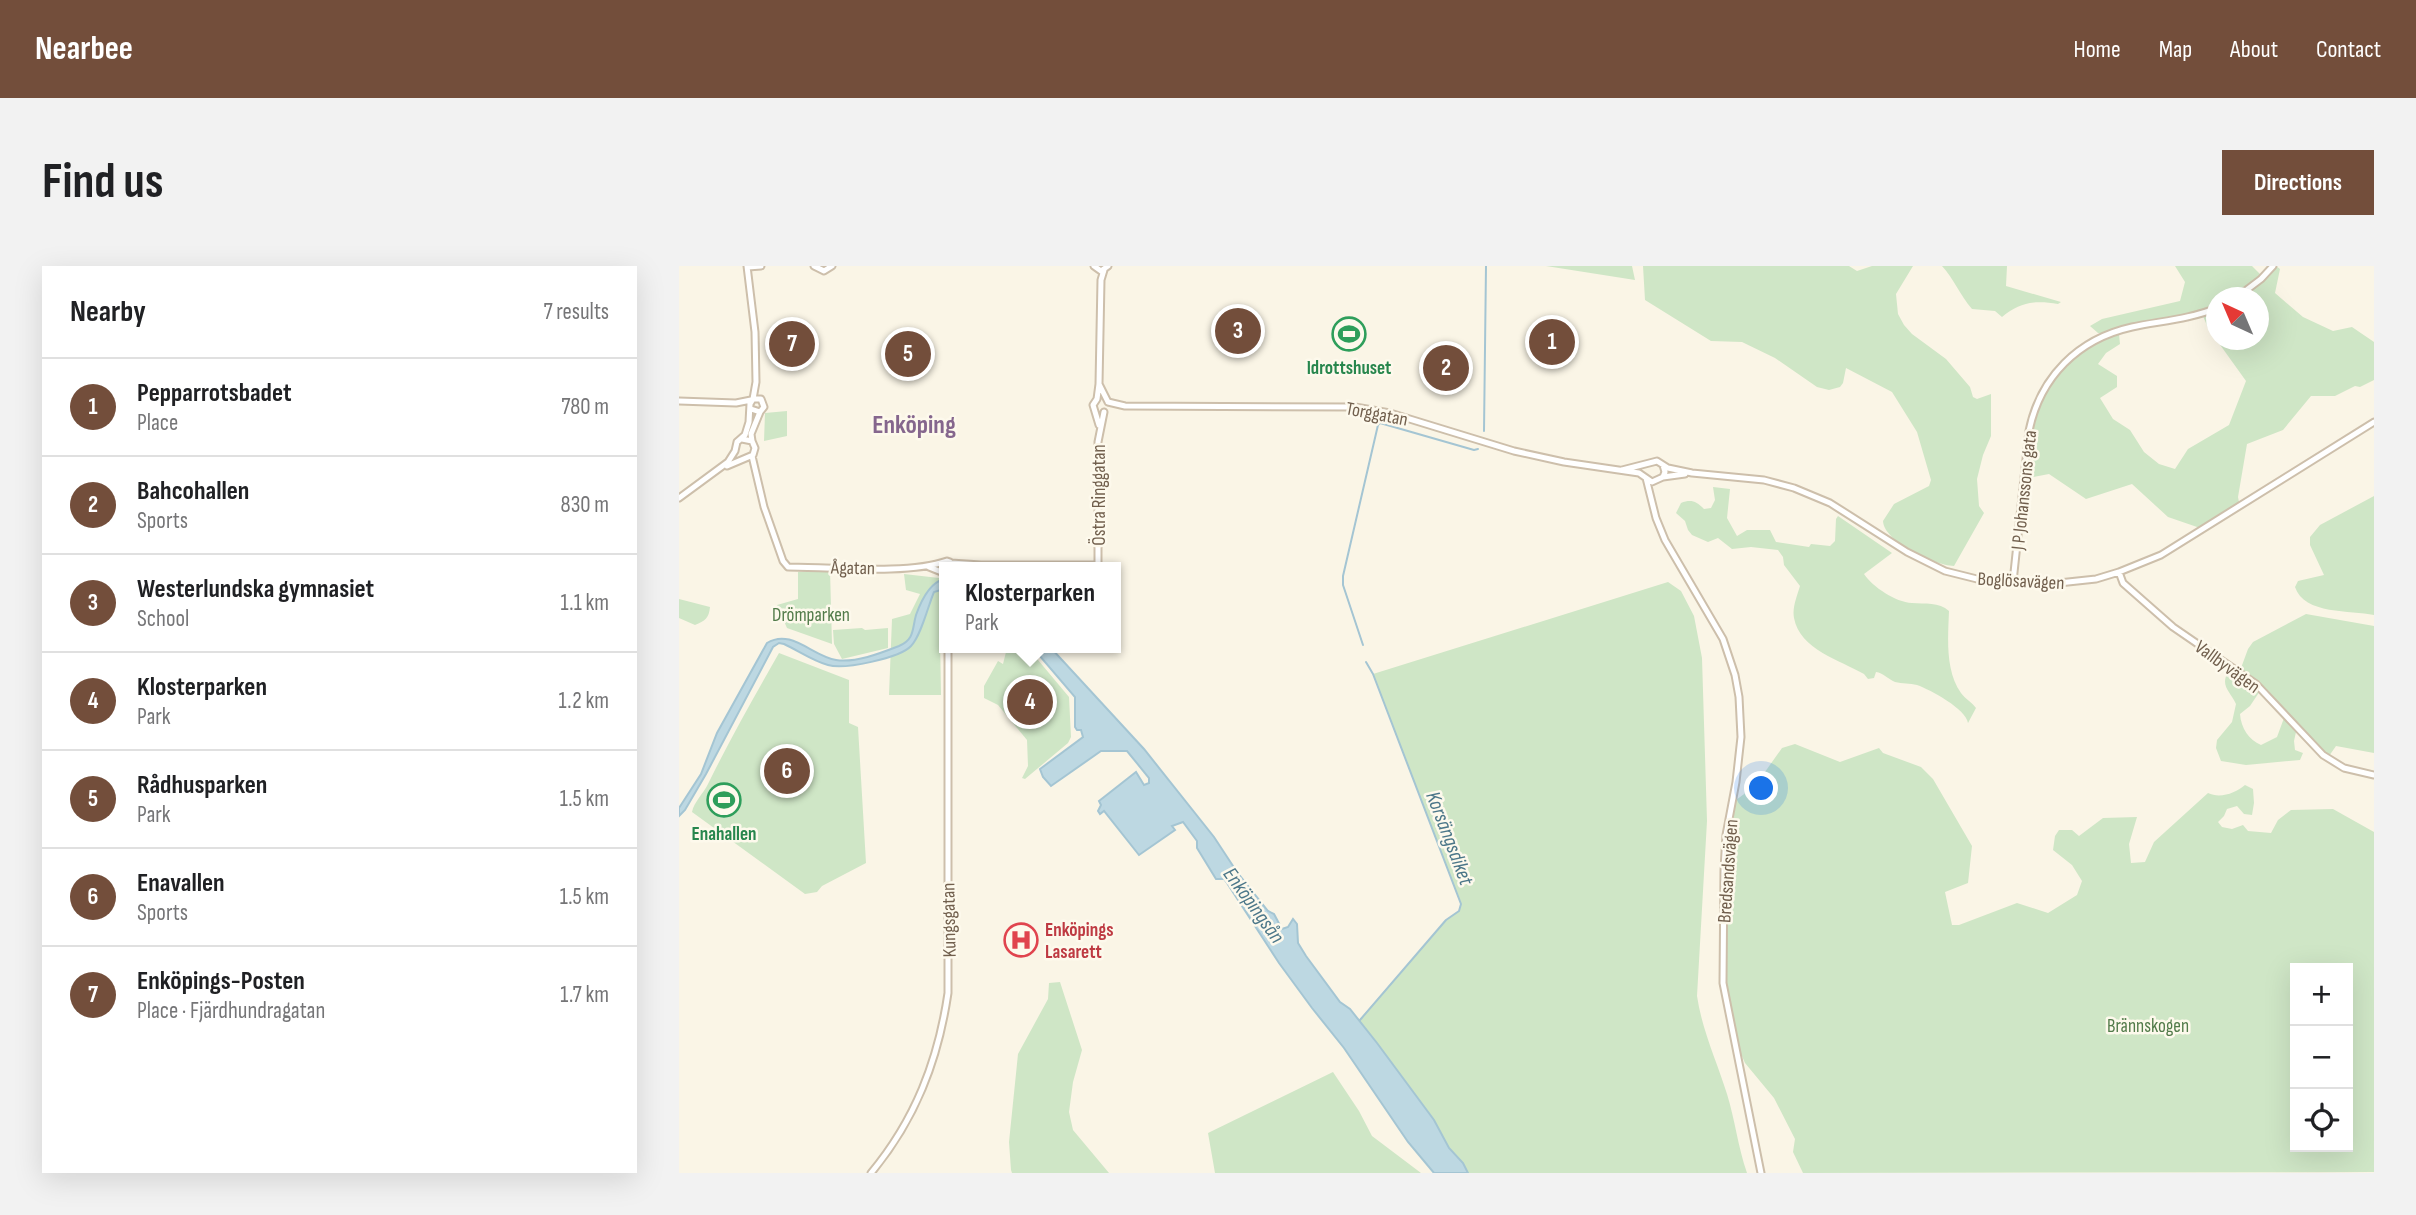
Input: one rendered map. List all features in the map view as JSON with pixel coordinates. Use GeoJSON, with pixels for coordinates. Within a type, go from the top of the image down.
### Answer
{"type":"FeatureCollection","features":[{"type":"Feature","properties":{"kind":"street"},"geometry":{"type":"LineString","coordinates":[[721,469],[747,429],[756,382],[755,332],[748,266],[761,266]]}},
{"type":"Feature","properties":{"kind":"street"},"geometry":{"type":"LineString","coordinates":[[814,266],[824,271],[832,266]]}},
{"type":"Feature","properties":{"kind":"street"},"geometry":{"type":"LineString","coordinates":[[2250,287],[2273,266]]}},
{"type":"Feature","properties":{"kind":"street"},"geometry":{"type":"LineString","coordinates":[[1097,399],[1100,384],[1101,280],[1106,268],[1095,268],[1101,280]]}},
{"type":"Feature","properties":{"kind":"street","name":"J P Johanssons gata"},"geometry":{"type":"LineString","coordinates":[[2013,582],[2031,420],[2053,374],[2072,355],[2104,335],[2206,312]]}},
{"type":"Feature","properties":{"kind":"street"},"geometry":{"type":"LineString","coordinates":[[679,498],[721,469],[746,458],[755,448],[751,434],[764,407],[756,382]]}},
{"type":"Feature","properties":{"kind":"street"},"geometry":{"type":"LineString","coordinates":[[1100,384],[1106,400]]}},
{"type":"Feature","properties":{"kind":"street"},"geometry":{"type":"LineString","coordinates":[[679,401],[736,403],[761,399]]}},
{"type":"Feature","properties":{"kind":"street","name":"Torggatan"},"geometry":{"type":"LineString","coordinates":[[1097,399],[1125,406]]}},
{"type":"Feature","properties":{"kind":"street","name":"Östra Ringgatan"},"geometry":{"type":"LineString","coordinates":[[1097,399],[1093,405],[1099,425],[1098,562]]}},
{"type":"Feature","properties":{"kind":"street","name":"Östra Ringgatan"},"geometry":{"type":"LineString","coordinates":[[1099,425],[1106,400]]}},
{"type":"Feature","properties":{"kind":"street"},"geometry":{"type":"LineString","coordinates":[[736,403],[760,412]]}},
{"type":"Feature","properties":{"kind":"street","name":"Torggatan"},"geometry":{"type":"LineString","coordinates":[[1096,411],[1125,406],[1325,405],[1372,409],[1514,451],[1595,468],[1622,470],[1652,482],[1661,478]]}},
{"type":"Feature","properties":{"kind":"street","name":"Boglösavägen"},"geometry":{"type":"LineString","coordinates":[[1663,465],[1692,473],[1737,476],[1794,488],[1830,503],[1931,566],[1973,579],[2040,585],[2074,583],[2119,572],[2161,555],[2374,422]]}},
{"type":"Feature","properties":{"kind":"street"},"geometry":{"type":"LineString","coordinates":[[742,439],[752,442]]}},
{"type":"Feature","properties":{"kind":"street"},"geometry":{"type":"LineString","coordinates":[[735,451],[746,458]]}},
{"type":"Feature","properties":{"kind":"street","name":"Ågatan"},"geometry":{"type":"LineString","coordinates":[[746,458],[755,467],[764,507],[783,561],[788,567],[926,566],[939,563]]}},
{"type":"Feature","properties":{"kind":"street","name":"Torggatan"},"geometry":{"type":"LineString","coordinates":[[1622,470],[1646,465],[1653,460],[1663,465]]}},
{"type":"Feature","properties":{"kind":"street"},"geometry":{"type":"LineString","coordinates":[[1645,477],[1646,465]]}},
{"type":"Feature","properties":{"kind":"street"},"geometry":{"type":"LineString","coordinates":[[1653,501],[1665,472],[1663,465]]}},
{"type":"Feature","properties":{"kind":"street","name":"Boglösavägen"},"geometry":{"type":"LineString","coordinates":[[1661,478],[1692,473]]}},
{"type":"Feature","properties":{"kind":"street","name":"Bredsandsvägen"},"geometry":{"type":"LineString","coordinates":[[1645,477],[1665,540],[1723,639],[1730,656],[1739,697],[1741,737],[1726,835],[1724,870],[1723,983],[1761,1173]]}},
{"type":"Feature","properties":{"kind":"street","name":"Ågatan"},"geometry":{"type":"LineString","coordinates":[[926,566],[939,571]]}},
{"type":"Feature","properties":{"kind":"street","name":"Vallbyvägen"},"geometry":{"type":"LineString","coordinates":[[2119,572],[2123,583],[2173,627],[2256,684],[2323,755],[2344,768],[2374,775]]}},
{"type":"Feature","properties":{"kind":"street","name":"Kungsgatan"},"geometry":{"type":"LineString","coordinates":[[871,1173],[898,1138],[924,1087],[941,1037],[949,993],[948,653]]}},
{"type":"Feature","properties":{"kind":"green space"},"geometry":{"type":"Polygon","coordinates":[[[1546,266],[1632,266],[1635,280],[1546,266]]]}},
{"type":"Feature","properties":{"kind":"green space"},"geometry":{"type":"Polygon","coordinates":[[[1643,266],[1849,266],[1857,271],[1872,266],[1913,266],[1896,294],[1898,314],[1904,325],[1946,359],[1970,387],[1973,397],[1977,399],[1991,394],[1991,436],[1977,479],[1979,506],[1984,513],[1954,566],[1935,562],[1911,551],[1892,537],[1883,521],[1894,504],[1929,486],[1931,480],[1917,432],[1892,392],[1846,368],[1840,387],[1829,390],[1817,387],[1775,358],[1742,342],[1711,341],[1645,300],[1643,266]]]}},
{"type":"Feature","properties":{"kind":"green space"},"geometry":{"type":"Polygon","coordinates":[[[1942,266],[2007,266],[2006,286],[2061,302],[2028,303],[2002,317],[1995,311],[1972,309],[1942,266]]]}},
{"type":"Feature","properties":{"kind":"green space"},"geometry":{"type":"Polygon","coordinates":[[[2175,266],[2252,266],[2261,275],[2245,287],[2206,287],[2206,308],[2103,333],[2098,333],[2090,326],[2102,319],[2180,301],[2185,282],[2175,266]]]}},
{"type":"Feature","properties":{"kind":"green space"},"geometry":{"type":"Polygon","coordinates":[[[2276,266],[2280,269],[2275,293],[2303,317],[2333,331],[2352,327],[2374,342],[2374,380],[2335,396],[2311,396],[2283,430],[2247,444],[2239,502],[2200,528],[2168,517],[2132,484],[2086,499],[2049,474],[2028,478],[2034,416],[2043,395],[2059,372],[2080,353],[2119,334],[2120,344],[2106,353],[2098,364],[2117,376],[2117,387],[2100,398],[2113,419],[2130,430],[2144,452],[2159,464],[2175,469],[2188,449],[2229,425],[2246,381],[2224,350],[2269,350],[2269,287],[2252,287],[2276,266]]]}},
{"type":"Feature","properties":{"kind":"green space"},"geometry":{"type":"Polygon","coordinates":[[[787,411],[787,436],[764,441],[765,413],[787,411]]]}},
{"type":"Feature","properties":{"kind":"green space"},"geometry":{"type":"Polygon","coordinates":[[[1713,487],[1730,489],[1727,518],[1737,536],[1747,530],[1770,530],[1776,542],[1809,547],[1811,544],[1830,546],[1835,541],[1838,516],[1892,553],[1864,574],[1892,597],[1912,603],[1936,605],[1949,611],[1952,674],[1961,693],[1976,708],[1968,723],[1955,706],[1931,691],[1917,685],[1895,682],[1876,672],[1874,678],[1868,679],[1864,674],[1812,646],[1798,629],[1794,618],[1794,606],[1800,586],[1784,565],[1778,550],[1751,547],[1732,549],[1718,538],[1708,542],[1692,535],[1685,521],[1676,513],[1681,503],[1688,501],[1704,509],[1711,508],[1715,500],[1713,487]]]}},
{"type":"Feature","properties":{"kind":"green space"},"geometry":{"type":"Polygon","coordinates":[[[2374,496],[2374,615],[2329,610],[2308,602],[2300,596],[2295,587],[2298,581],[2324,575],[2310,545],[2310,537],[2320,525],[2374,496]]]}},
{"type":"Feature","properties":{"kind":"green space","name":"Drömparken"},"geometry":{"type":"Polygon","coordinates":[[[830,570],[832,644],[787,628],[777,605],[798,599],[798,572],[830,570]]]}},
{"type":"Feature","properties":{"kind":"green space"},"geometry":{"type":"Polygon","coordinates":[[[904,574],[939,578],[941,695],[889,695],[892,619],[910,614],[920,594],[906,590],[904,574]]]}},
{"type":"Feature","properties":{"kind":"green space"},"geometry":{"type":"Polygon","coordinates":[[[1668,582],[1681,591],[1694,616],[1702,658],[1707,821],[1697,996],[1706,1034],[1730,1104],[1747,1173],[1468,1173],[1449,1148],[1434,1120],[1359,1020],[1446,920],[1459,911],[1461,904],[1373,674],[1668,582]]]}},
{"type":"Feature","properties":{"kind":"green space"},"geometry":{"type":"Polygon","coordinates":[[[679,599],[710,607],[707,616],[695,625],[679,618],[679,599]]]}},
{"type":"Feature","properties":{"kind":"green space"},"geometry":{"type":"Polygon","coordinates":[[[2306,614],[2374,626],[2374,753],[2336,746],[2329,756],[2241,668],[2253,642],[2306,614]]]}},
{"type":"Feature","properties":{"kind":"green space"},"geometry":{"type":"Polygon","coordinates":[[[888,628],[888,648],[842,659],[834,644],[833,630],[888,628]]]}},
{"type":"Feature","properties":{"kind":"green space"},"geometry":{"type":"Polygon","coordinates":[[[779,653],[849,680],[849,723],[858,727],[866,863],[822,886],[817,892],[805,894],[692,812],[779,653]]]}},
{"type":"Feature","properties":{"kind":"green space"},"geometry":{"type":"Polygon","coordinates":[[[1006,653],[1032,653],[1069,697],[1071,737],[1068,743],[1025,779],[1022,778],[1028,766],[1027,740],[998,705],[984,698],[984,686],[998,661],[1003,664],[1006,653]]]}},
{"type":"Feature","properties":{"kind":"green space"},"geometry":{"type":"Polygon","coordinates":[[[2228,672],[2234,672],[2260,691],[2250,706],[2240,714],[2249,737],[2261,745],[2277,737],[2284,718],[2296,732],[2295,750],[2303,753],[2300,760],[2246,765],[2221,761],[2216,748],[2217,740],[2232,722],[2236,704],[2225,685],[2228,672]]]}},
{"type":"Feature","properties":{"kind":"green space","name":"Brännskogen"},"geometry":{"type":"Polygon","coordinates":[[[1795,744],[1840,762],[1879,748],[1883,753],[1921,767],[1933,779],[1972,846],[1968,883],[1945,892],[1952,925],[1959,925],[2017,903],[2048,913],[2077,895],[2082,881],[2072,865],[2053,850],[2055,836],[2059,830],[2072,830],[2079,836],[2103,818],[2137,817],[2129,844],[2131,863],[2145,862],[2154,842],[2208,793],[2228,794],[2245,785],[2253,789],[2252,815],[2244,814],[2237,806],[2227,809],[2218,822],[2222,827],[2232,829],[2243,825],[2248,831],[2271,833],[2278,820],[2291,810],[2333,809],[2374,832],[2374,1172],[1803,1173],[1793,1152],[1795,1139],[1774,1098],[1745,1063],[1738,1047],[1725,983],[1724,928],[1729,835],[1736,800],[1755,786],[1782,748],[1795,744]]]}},
{"type":"Feature","properties":{"kind":"green space"},"geometry":{"type":"Polygon","coordinates":[[[1060,982],[1082,1050],[1073,1082],[1069,1112],[1073,1130],[1109,1173],[1012,1173],[1011,1170],[1009,1142],[1018,1054],[1048,999],[1049,983],[1060,982]]]}},
{"type":"Feature","properties":{"kind":"green space"},"geometry":{"type":"Polygon","coordinates":[[[1333,1072],[1372,1136],[1421,1173],[1215,1173],[1208,1133],[1333,1072]]]}},
{"type":"Feature","properties":{"kind":"water"},"geometry":{"type":"Polygon","coordinates":[[[939,581],[939,590],[934,592],[915,641],[896,655],[836,666],[817,661],[784,644],[779,643],[773,647],[706,774],[679,816],[679,808],[701,774],[717,733],[767,643],[785,639],[827,658],[844,661],[884,652],[908,640],[923,599],[939,581]]]}},
{"type":"Feature","properties":{"kind":"water","name":"Enköpingsån"},"geometry":{"type":"Polygon","coordinates":[[[1037,653],[1056,653],[1144,749],[1214,837],[1237,872],[1268,911],[1274,914],[1282,929],[1288,927],[1293,919],[1297,924],[1298,943],[1306,956],[1340,1002],[1350,1009],[1377,1043],[1434,1120],[1449,1148],[1468,1173],[1434,1173],[1408,1142],[1344,1048],[1279,963],[1227,883],[1224,879],[1216,879],[1197,848],[1197,841],[1183,822],[1172,826],[1175,830],[1139,855],[1104,811],[1100,814],[1099,801],[1136,772],[1144,785],[1149,783],[1149,778],[1127,751],[1101,751],[1051,786],[1043,777],[1040,769],[1083,737],[1081,730],[1075,727],[1075,697],[1037,653]]]}},
{"type":"Feature","properties":{"kind":"waterway","name":"Korsängsdiket"},"geometry":{"type":"LineString","coordinates":[[1484,431],[1486,266]]}},
{"type":"Feature","properties":{"kind":"waterway","name":"Korsängsdiket"},"geometry":{"type":"LineString","coordinates":[[1363,645],[1343,585],[1343,576],[1378,425],[1380,423],[1478,449]]}},
{"type":"Feature","properties":{"kind":"waterway","name":"Korsängsdiket"},"geometry":{"type":"LineString","coordinates":[[1360,1020],[1446,920],[1459,911],[1461,904],[1373,674],[1366,662]]}},
{"type":"Feature","properties":{"kind":"place","name":"Westerlundska gymnasiet"},"geometry":{"type":"Point","coordinates":[1238,331]}},
{"type":"Feature","properties":{"kind":"place","name":"Idrottshuset"},"geometry":{"type":"Point","coordinates":[1349,334]}},
{"type":"Feature","properties":{"kind":"place","name":"Pepparrotsbadet"},"geometry":{"type":"Point","coordinates":[1552,342]}},
{"type":"Feature","properties":{"kind":"place","name":"Enköpings-Posten"},"geometry":{"type":"Point","coordinates":[792,344]}},
{"type":"Feature","properties":{"kind":"place","name":"Rådhusparken"},"geometry":{"type":"Point","coordinates":[908,354]}},
{"type":"Feature","properties":{"kind":"place","name":"Bahcohallen"},"geometry":{"type":"Point","coordinates":[1446,368]}},
{"type":"Feature","properties":{"kind":"place","name":"Klosterparken"},"geometry":{"type":"Point","coordinates":[1030,702]}},
{"type":"Feature","properties":{"kind":"place","name":"Enavallen"},"geometry":{"type":"Point","coordinates":[787,771]}},
{"type":"Feature","properties":{"kind":"place","name":"Enahallen"},"geometry":{"type":"Point","coordinates":[724,800]}},
{"type":"Feature","properties":{"kind":"place","name":"Enköpings Lasarett"},"geometry":{"type":"Point","coordinates":[1021,940]}},
{"type":"Feature","properties":{"kind":"district","name":"Enköping"},"geometry":{"type":"Point","coordinates":[914,424]}}]}
